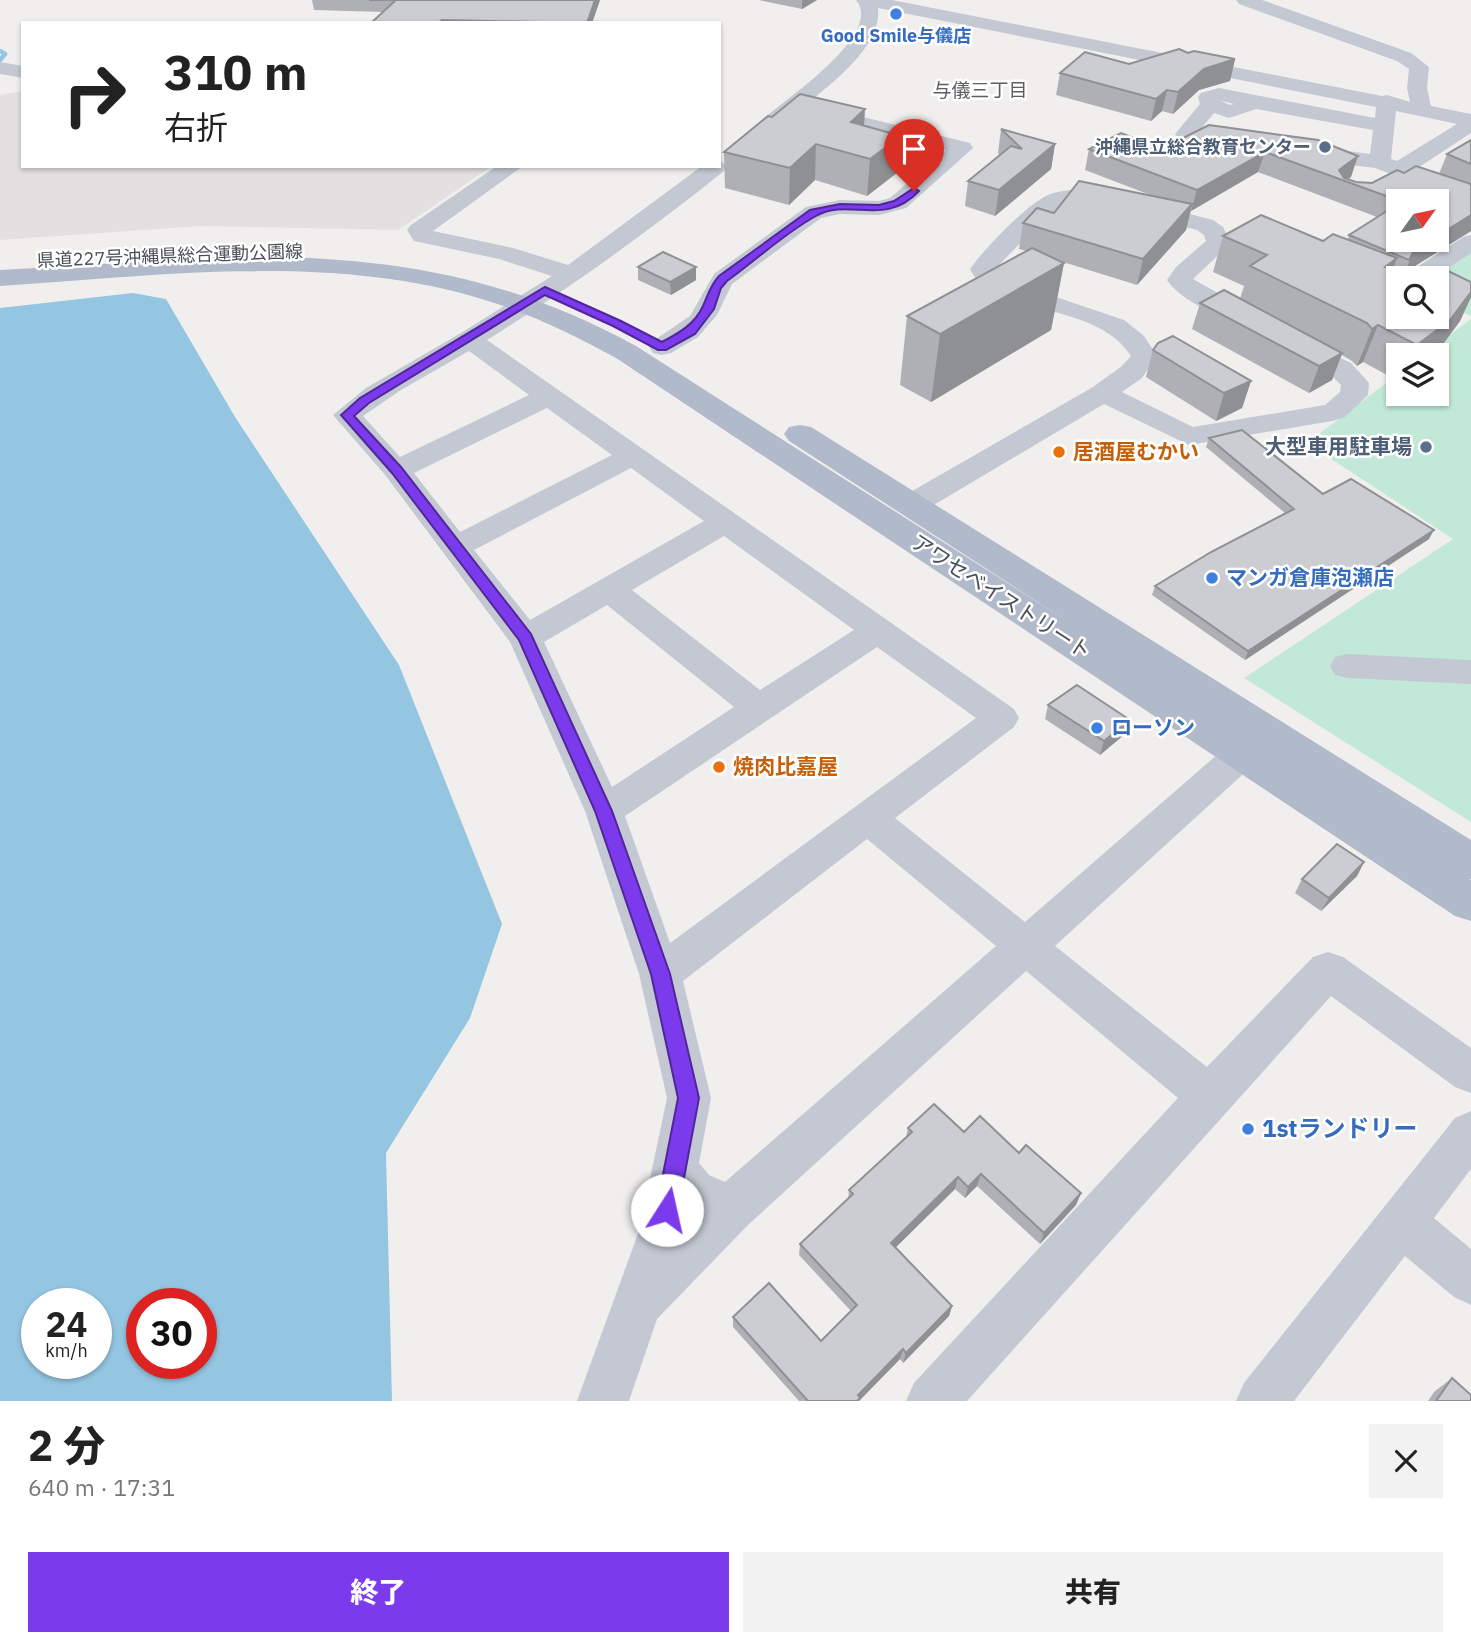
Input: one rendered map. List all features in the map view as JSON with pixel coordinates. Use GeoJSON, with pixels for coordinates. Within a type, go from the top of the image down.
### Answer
{"type":"FeatureCollection","features":[{"type":"Feature","properties":{"kind":"main road","name":"県道227号沖縄県総合運動公園線"},"geometry":{"type":"LineString","coordinates":[[0,264],[221,251],[339,251],[455,266],[547,289]]}},
{"type":"Feature","properties":{"kind":"main road","name":"県道227号沖縄県総合運動公園線"},"geometry":{"type":"LineString","coordinates":[[0,278],[225,265],[333,266],[450,282],[547,289]]}},
{"type":"Feature","properties":{"kind":"main road","name":"アワセベイストリート"},"geometry":{"type":"LineString","coordinates":[[547,289],[662,347],[911,505],[1254,743],[1471,903]]}},
{"type":"Feature","properties":{"kind":"main road","name":"アワセベイストリート"},"geometry":{"type":"LineString","coordinates":[[547,289],[576,325],[626,352],[1254,743],[1471,862]]}},
{"type":"Feature","properties":{"kind":"street"},"geometry":{"type":"LineString","coordinates":[[756,134],[843,62],[867,31],[870,17],[867,0],[1387,101],[1471,122]]}},
{"type":"Feature","properties":{"kind":"street"},"geometry":{"type":"LineString","coordinates":[[1245,0],[1404,57],[1419,67],[1417,88],[1421,108]]}},
{"type":"Feature","properties":{"kind":"street"},"geometry":{"type":"LineString","coordinates":[[1220,139],[1186,134],[1209,106],[1208,97],[1218,93],[1237,96],[1245,101],[1384,125]]}},
{"type":"Feature","properties":{"kind":"street"},"geometry":{"type":"LineString","coordinates":[[1382,172],[1387,101]]}},
{"type":"Feature","properties":{"kind":"street"},"geometry":{"type":"LineString","coordinates":[[662,347],[691,331],[708,309],[716,287],[723,279],[814,212],[840,207],[879,208],[898,203],[962,148],[791,105]]}},
{"type":"Feature","properties":{"kind":"street"},"geometry":{"type":"LineString","coordinates":[[1382,172],[1471,122]]}},
{"type":"Feature","properties":{"kind":"street"},"geometry":{"type":"LineString","coordinates":[[1172,148],[1195,135]]}},
{"type":"Feature","properties":{"kind":"street"},"geometry":{"type":"LineString","coordinates":[[1283,149],[1423,180]]}},
{"type":"Feature","properties":{"kind":"street"},"geometry":{"type":"LineString","coordinates":[[510,168],[419,230],[422,236],[504,253],[547,289]]}},
{"type":"Feature","properties":{"kind":"street"},"geometry":{"type":"LineString","coordinates":[[603,1401],[663,1231],[689,1098],[660,974],[604,811],[525,638],[396,470],[347,415],[365,400],[547,289],[655,216],[714,168]]}},
{"type":"Feature","properties":{"kind":"street"},"geometry":{"type":"LineString","coordinates":[[911,505],[1103,393],[1132,372],[1144,356],[1135,342],[1115,325],[994,284],[982,268],[1054,200],[1071,195],[1091,197],[1205,225],[1215,232],[1219,243],[1185,272],[1180,280],[1192,291],[1341,369],[1355,383],[1354,395],[1335,411],[1189,436],[1103,393]]}},
{"type":"Feature","properties":{"kind":"street"},"geometry":{"type":"LineString","coordinates":[[1435,266],[1471,242]]}},
{"type":"Feature","properties":{"kind":"street"},"geometry":{"type":"LineString","coordinates":[[469,339],[1001,718],[660,974]]}},
{"type":"Feature","properties":{"kind":"street"},"geometry":{"type":"LineString","coordinates":[[396,470],[549,396]]}},
{"type":"Feature","properties":{"kind":"street"},"geometry":{"type":"LineString","coordinates":[[456,547],[632,456]]}},
{"type":"Feature","properties":{"kind":"street"},"geometry":{"type":"LineString","coordinates":[[525,638],[725,522]]}},
{"type":"Feature","properties":{"kind":"street"},"geometry":{"type":"LineString","coordinates":[[610,589],[760,709]]}},
{"type":"Feature","properties":{"kind":"street"},"geometry":{"type":"LineString","coordinates":[[604,811],[878,630]]}},
{"type":"Feature","properties":{"kind":"street"},"geometry":{"type":"LineString","coordinates":[[1347,666],[1471,671]]}},
{"type":"Feature","properties":{"kind":"street"},"geometry":{"type":"LineString","coordinates":[[633,1311],[730,1209],[1254,743]]}},
{"type":"Feature","properties":{"kind":"street"},"geometry":{"type":"LineString","coordinates":[[868,818],[1209,1096]]}},
{"type":"Feature","properties":{"kind":"street"},"geometry":{"type":"LineString","coordinates":[[948,1395],[1209,1096],[1328,970],[1471,1073]]}},
{"type":"Feature","properties":{"kind":"street"},"geometry":{"type":"LineString","coordinates":[[1279,1394],[1401,1222],[1471,1133]]}},
{"type":"Feature","properties":{"kind":"street"},"geometry":{"type":"LineString","coordinates":[[675,1168],[692,1191],[730,1209]]}},
{"type":"Feature","properties":{"kind":"street"},"geometry":{"type":"LineString","coordinates":[[1401,1222],[1471,1280]]}},
{"type":"Feature","properties":{"kind":"shaded area"},"geometry":{"type":"Polygon","coordinates":[[[21,91],[21,168],[489,168],[398,230],[201,226],[0,240],[0,95],[21,91]]]}},
{"type":"Feature","properties":{"kind":"green space"},"geometry":{"type":"Polygon","coordinates":[[[1471,251],[1471,316],[1449,306],[1449,266],[1471,251]]]}},
{"type":"Feature","properties":{"kind":"green space"},"geometry":{"type":"Polygon","coordinates":[[[1471,319],[1471,822],[1244,678],[1453,539],[1307,443],[1386,383],[1386,406],[1449,406],[1449,343],[1439,343],[1471,319]]]}},
{"type":"Feature","properties":{"kind":"water"},"geometry":{"type":"Polygon","coordinates":[[[133,293],[166,299],[235,417],[399,665],[502,924],[470,1018],[386,1153],[392,1401],[0,1401],[0,308],[133,293]]]}},
{"type":"Feature","properties":{"kind":"building"},"geometry":{"type":"Polygon","coordinates":[[[396,0],[595,0],[588,21],[373,21],[396,0]]]}},
{"type":"Feature","properties":{"kind":"building"},"geometry":{"type":"Polygon","coordinates":[[[1179,49],[1188,53],[1194,51],[1235,59],[1204,69],[1178,92],[1167,90],[1156,99],[1060,73],[1085,52],[1129,64],[1179,49]]]}},
{"type":"Feature","properties":{"kind":"building"},"geometry":{"type":"Polygon","coordinates":[[[800,94],[865,109],[851,122],[901,136],[870,159],[816,144],[790,168],[724,152],[800,94]]]}},
{"type":"Feature","properties":{"kind":"building"},"geometry":{"type":"Polygon","coordinates":[[[1209,125],[1318,140],[1358,156],[1339,170],[1344,178],[1356,182],[1372,183],[1397,170],[1404,173],[1416,166],[1471,184],[1471,215],[1449,229],[1449,189],[1386,189],[1386,196],[1265,152],[1197,190],[1089,149],[1121,133],[1139,140],[1145,148],[1161,149],[1209,125]]]}},
{"type":"Feature","properties":{"kind":"building"},"geometry":{"type":"Polygon","coordinates":[[[1001,129],[1055,144],[999,190],[968,181],[1011,146],[1022,149],[1001,129]]]}},
{"type":"Feature","properties":{"kind":"building"},"geometry":{"type":"Polygon","coordinates":[[[1471,140],[1471,164],[1447,154],[1471,140]]]}},
{"type":"Feature","properties":{"kind":"building"},"geometry":{"type":"Polygon","coordinates":[[[1079,181],[1192,204],[1143,259],[1023,223],[1037,208],[1054,213],[1079,181]]]}},
{"type":"Feature","properties":{"kind":"building"},"geometry":{"type":"Polygon","coordinates":[[[1386,212],[1386,250],[1349,235],[1386,212]]]}},
{"type":"Feature","properties":{"kind":"building"},"geometry":{"type":"Polygon","coordinates":[[[1261,215],[1323,241],[1333,234],[1397,258],[1385,267],[1386,329],[1438,329],[1420,343],[1413,343],[1378,325],[1372,329],[1367,323],[1250,266],[1267,255],[1223,236],[1261,215]]]}},
{"type":"Feature","properties":{"kind":"building"},"geometry":{"type":"Polygon","coordinates":[[[1032,248],[1064,263],[940,334],[907,316],[1032,248]]]}},
{"type":"Feature","properties":{"kind":"building"},"geometry":{"type":"Polygon","coordinates":[[[663,252],[696,267],[670,282],[638,267],[663,252]]]}},
{"type":"Feature","properties":{"kind":"building"},"geometry":{"type":"Polygon","coordinates":[[[1390,252],[1413,252],[1409,260],[1390,252]]]}},
{"type":"Feature","properties":{"kind":"building"},"geometry":{"type":"Polygon","coordinates":[[[1449,271],[1471,282],[1471,292],[1450,320],[1449,271]]]}},
{"type":"Feature","properties":{"kind":"building"},"geometry":{"type":"Polygon","coordinates":[[[1224,290],[1342,353],[1319,366],[1200,303],[1224,290]]]}},
{"type":"Feature","properties":{"kind":"building"},"geometry":{"type":"Polygon","coordinates":[[[1173,336],[1251,381],[1224,393],[1153,350],[1158,343],[1173,336]]]}},
{"type":"Feature","properties":{"kind":"building"},"geometry":{"type":"Polygon","coordinates":[[[1242,430],[1323,494],[1351,479],[1434,530],[1248,651],[1155,586],[1211,552],[1294,509],[1209,438],[1242,430]]]}},
{"type":"Feature","properties":{"kind":"building"},"geometry":{"type":"Polygon","coordinates":[[[1077,685],[1130,720],[1104,741],[1048,705],[1077,685]]]}},
{"type":"Feature","properties":{"kind":"building"},"geometry":{"type":"Polygon","coordinates":[[[1337,844],[1364,862],[1329,898],[1302,879],[1337,844]]]}},
{"type":"Feature","properties":{"kind":"building"},"geometry":{"type":"Polygon","coordinates":[[[934,1104],[964,1132],[980,1116],[1019,1153],[1026,1145],[1081,1193],[1044,1233],[981,1174],[968,1187],[958,1177],[891,1243],[952,1306],[906,1353],[903,1349],[858,1395],[860,1398],[857,1401],[808,1401],[733,1317],[769,1283],[821,1341],[857,1305],[800,1244],[853,1194],[849,1190],[912,1132],[908,1128],[934,1104]]]}},
{"type":"Feature","properties":{"kind":"building"},"geometry":{"type":"Polygon","coordinates":[[[1452,1378],[1471,1395],[1471,1401],[1436,1401],[1452,1378]]]}},
{"type":"Feature","properties":{"kind":"waterway"},"geometry":{"type":"LineString","coordinates":[[0,51],[5,54],[0,60]]}},
{"type":"Feature","properties":{"kind":"place","name":"Good Smile与儀店"},"geometry":{"type":"Point","coordinates":[896,14]}},
{"type":"Feature","properties":{"kind":"place","name":"沖縄県立総合教育センター"},"geometry":{"type":"Point","coordinates":[1325,147]}},
{"type":"Feature","properties":{"kind":"place","name":"大型車用駐車場"},"geometry":{"type":"Point","coordinates":[1426,447]}},
{"type":"Feature","properties":{"kind":"place","name":"居酒屋むかい"},"geometry":{"type":"Point","coordinates":[1059,452]}},
{"type":"Feature","properties":{"kind":"place","name":"マンガ倉庫泡瀬店"},"geometry":{"type":"Point","coordinates":[1212,578]}},
{"type":"Feature","properties":{"kind":"place","name":"ローソン"},"geometry":{"type":"Point","coordinates":[1097,728]}},
{"type":"Feature","properties":{"kind":"place","name":"焼肉比嘉屋"},"geometry":{"type":"Point","coordinates":[719,767]}},
{"type":"Feature","properties":{"kind":"place","name":"1stランドリー"},"geometry":{"type":"Point","coordinates":[1248,1129]}},
{"type":"Feature","properties":{"kind":"district","name":"与儀三丁目"},"geometry":{"type":"Point","coordinates":[980,90]}},
{"type":"Feature","properties":{"kind":"route"},"geometry":{"type":"LineString","coordinates":[[667,1210],[689,1098],[660,974],[604,811],[525,638],[396,470],[347,415],[365,400],[545,291],[617,323],[662,347],[691,331],[708,309],[716,287],[723,279],[814,212],[840,207],[879,208],[898,203],[914,191]]}}]}
